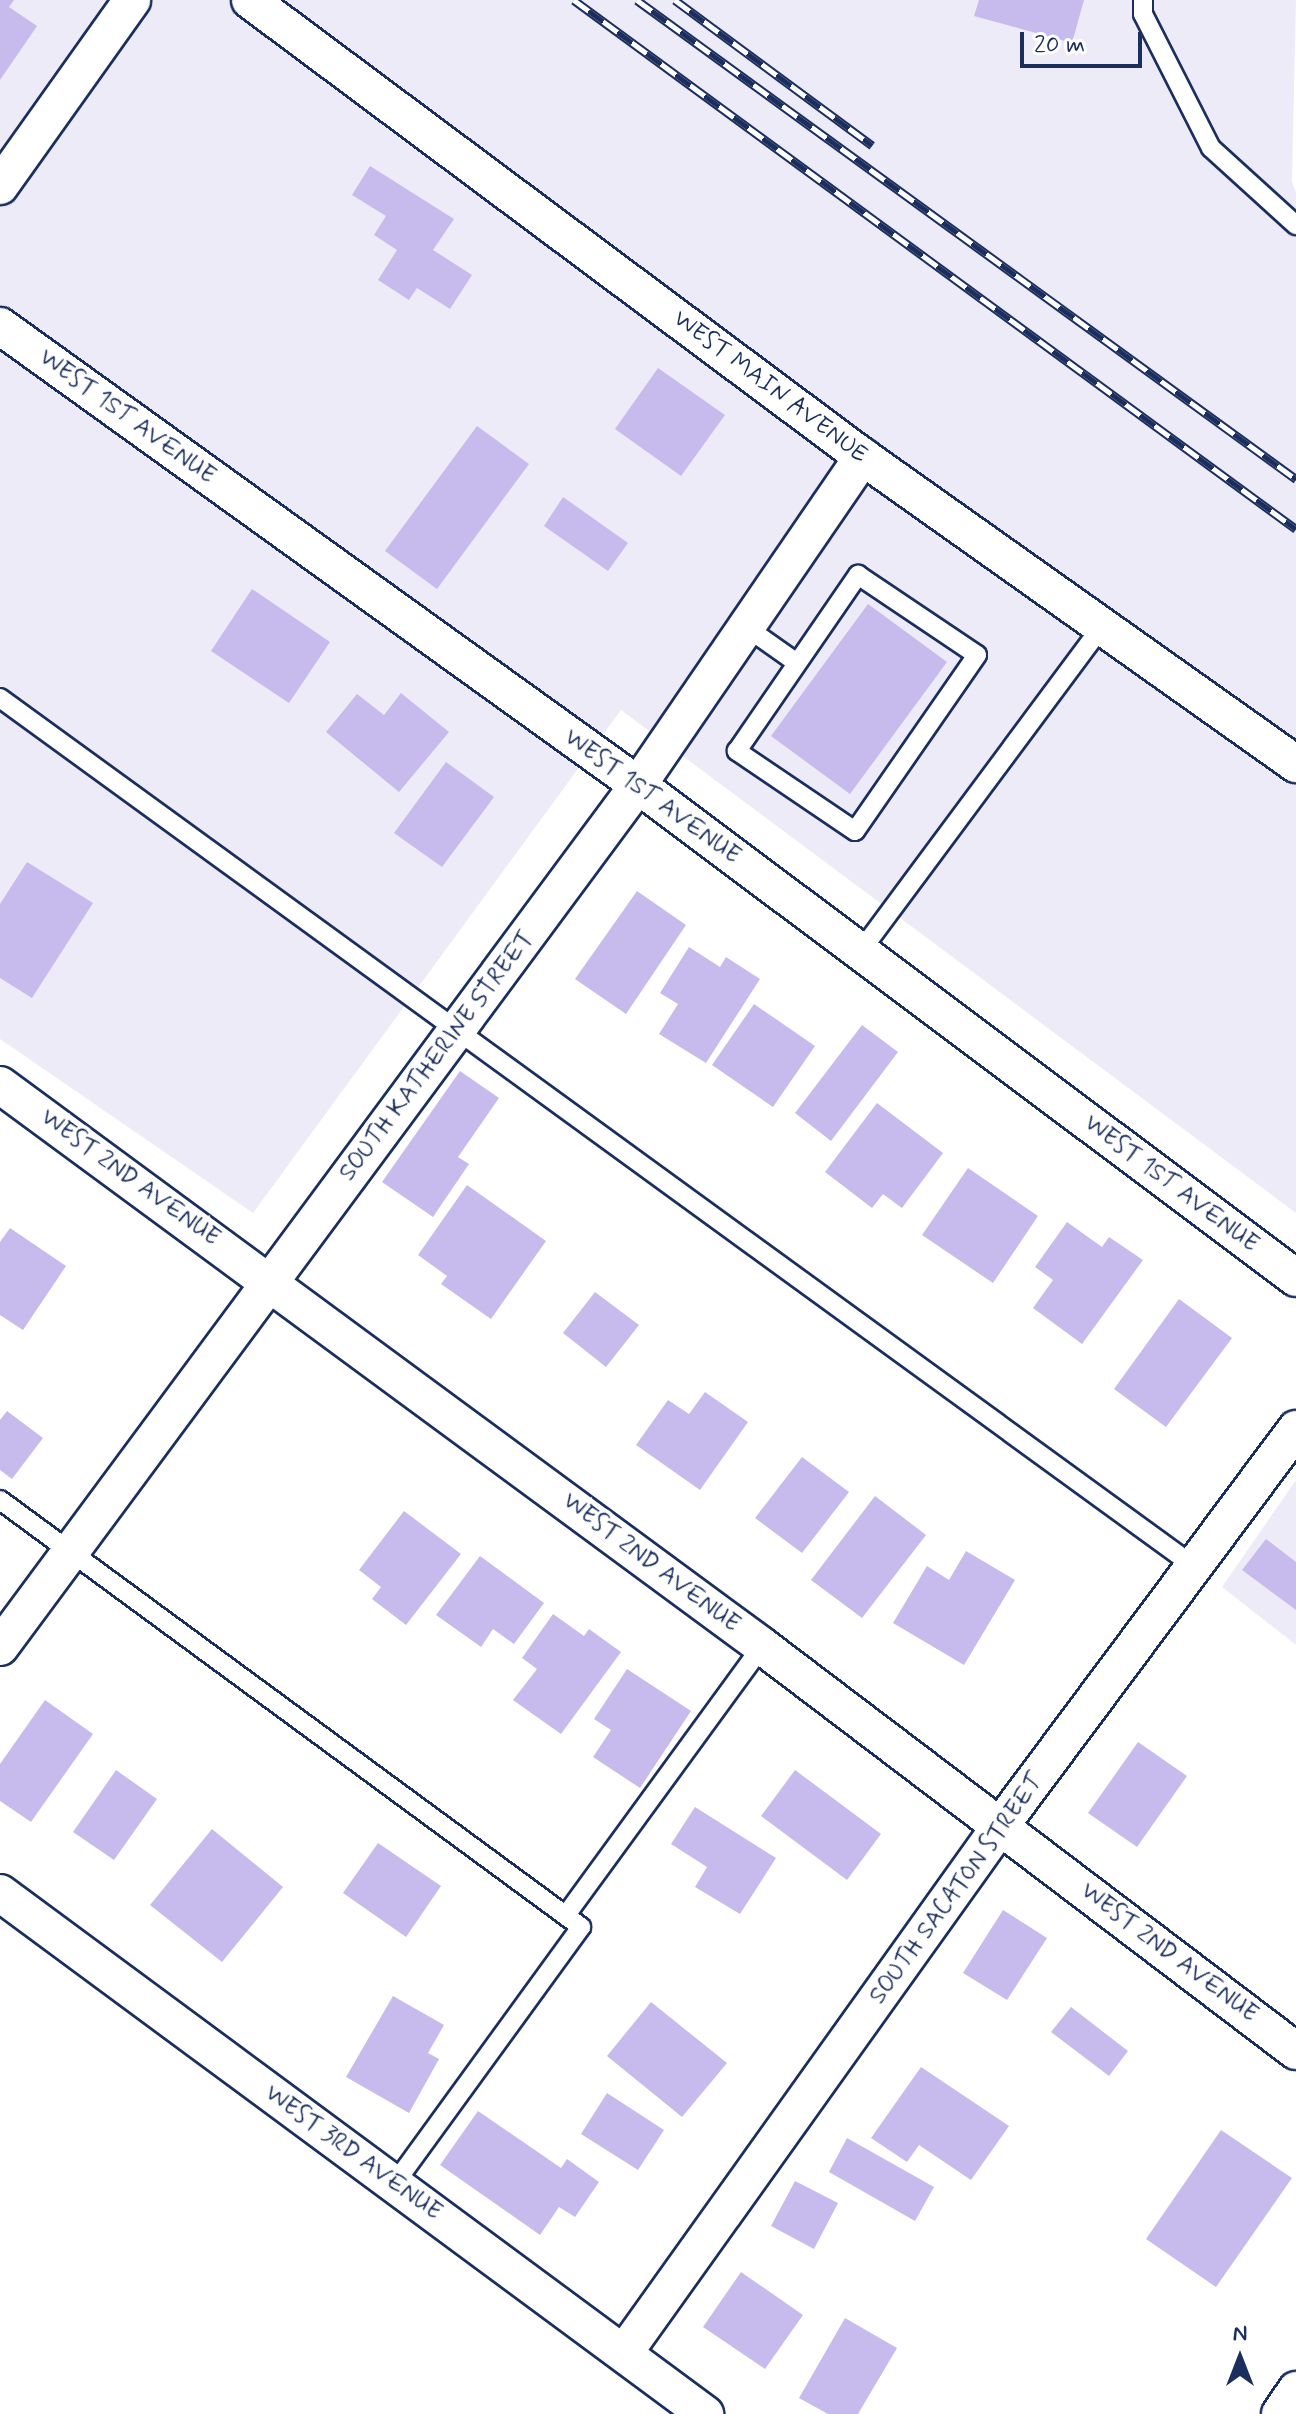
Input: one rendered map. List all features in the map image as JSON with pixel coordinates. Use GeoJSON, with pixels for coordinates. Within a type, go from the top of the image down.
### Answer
{"type":"FeatureCollection","features":[{"type":"Feature","properties":{"kind":"street"},"geometry":{"type":"LineString","coordinates":[[0,186],[132,0]]}},
{"type":"Feature","properties":{"kind":"street","name":"WEST MAIN AVENUE"},"geometry":{"type":"LineString","coordinates":[[250,0],[863,457],[1296,764]]}},
{"type":"Feature","properties":{"kind":"street","name":"WEST 1ST AVENUE"},"geometry":{"type":"LineString","coordinates":[[0,326],[638,785],[1296,1278]]}},
{"type":"Feature","properties":{"kind":"street","name":"SOUTH KATHERINE STREET"},"geometry":{"type":"LineString","coordinates":[[0,1647],[638,785],[863,457]]}},
{"type":"Feature","properties":{"kind":"street","name":"WEST 2ND AVENUE"},"geometry":{"type":"LineString","coordinates":[[0,1085],[270,1280],[762,1646],[1296,2051]]}},
{"type":"Feature","properties":{"kind":"street","name":"SOUTH SACATON STREET"},"geometry":{"type":"LineString","coordinates":[[624,2353],[1001,1825],[1296,1429]]}},
{"type":"Feature","properties":{"kind":"street","name":"WEST 3RD AVENUE"},"geometry":{"type":"LineString","coordinates":[[0,1893],[705,2414]]}},
{"type":"Feature","properties":{"kind":"street"},"geometry":{"type":"LineString","coordinates":[[1280,2414],[1296,2390]]}},
{"type":"Feature","properties":{"kind":"lane"},"geometry":{"type":"LineString","coordinates":[[1143,0],[1143,14],[1211,148],[1296,225]]}},
{"type":"Feature","properties":{"kind":"lane"},"geometry":{"type":"LineString","coordinates":[[858,575],[977,655],[855,831],[737,751],[797,663],[858,575]]}},
{"type":"Feature","properties":{"kind":"lane"},"geometry":{"type":"LineString","coordinates":[[860,952],[1102,626]]}},
{"type":"Feature","properties":{"kind":"lane"},"geometry":{"type":"LineString","coordinates":[[746,627],[797,663]]}},
{"type":"Feature","properties":{"kind":"lane"},"geometry":{"type":"LineString","coordinates":[[0,698],[1194,1566]]}},
{"type":"Feature","properties":{"kind":"lane"},"geometry":{"type":"LineString","coordinates":[[0,1500],[581,1927],[394,2184]]}},
{"type":"Feature","properties":{"kind":"lane"},"geometry":{"type":"LineString","coordinates":[[566,1915],[762,1646]]}},
{"type":"Feature","properties":{"kind":"shaded area"},"geometry":{"type":"Polygon","coordinates":[[[0,0],[1296,0],[1292,181],[1296,193],[1296,1213],[621,710],[253,1213],[0,1039],[0,0]]]}},
{"type":"Feature","properties":{"kind":"shaded area"},"geometry":{"type":"Polygon","coordinates":[[[1296,1480],[1296,1645],[1222,1587],[1296,1480]]]}},
{"type":"Feature","properties":{"kind":"building"},"geometry":{"type":"Polygon","coordinates":[[[0,0],[14,0],[9,7],[37,26],[0,80],[0,0]]]}},
{"type":"Feature","properties":{"kind":"building"},"geometry":{"type":"Polygon","coordinates":[[[979,0],[1084,0],[1072,43],[974,16],[979,0]]]}},
{"type":"Feature","properties":{"kind":"building"},"geometry":{"type":"Polygon","coordinates":[[[370,166],[454,219],[433,250],[472,275],[450,309],[417,288],[409,300],[378,280],[397,250],[374,235],[386,216],[352,195],[370,166]]]}},
{"type":"Feature","properties":{"kind":"building"},"geometry":{"type":"Polygon","coordinates":[[[658,368],[725,415],[681,476],[615,429],[658,368]]]}},
{"type":"Feature","properties":{"kind":"building"},"geometry":{"type":"Polygon","coordinates":[[[477,426],[529,464],[437,589],[385,551],[477,426]]]}},
{"type":"Feature","properties":{"kind":"building"},"geometry":{"type":"Polygon","coordinates":[[[563,497],[628,543],[608,571],[544,526],[563,497]]]}},
{"type":"Feature","properties":{"kind":"building"},"geometry":{"type":"Polygon","coordinates":[[[252,589],[330,642],[289,703],[211,651],[252,589]]]}},
{"type":"Feature","properties":{"kind":"building"},"geometry":{"type":"Polygon","coordinates":[[[868,604],[947,662],[850,794],[771,736],[868,604]]]}},
{"type":"Feature","properties":{"kind":"building"},"geometry":{"type":"Polygon","coordinates":[[[401,693],[449,732],[399,792],[326,732],[357,694],[384,715],[401,693]]]}},
{"type":"Feature","properties":{"kind":"building"},"geometry":{"type":"Polygon","coordinates":[[[446,762],[494,797],[442,867],[394,833],[446,762]]]}},
{"type":"Feature","properties":{"kind":"building"},"geometry":{"type":"Polygon","coordinates":[[[27,862],[93,903],[32,998],[0,978],[0,904],[27,862]]]}},
{"type":"Feature","properties":{"kind":"building"},"geometry":{"type":"Polygon","coordinates":[[[637,891],[686,925],[626,1014],[575,979],[637,891]]]}},
{"type":"Feature","properties":{"kind":"building"},"geometry":{"type":"Polygon","coordinates":[[[689,947],[720,967],[726,957],[760,979],[706,1063],[659,1034],[678,1004],[660,993],[689,947]]]}},
{"type":"Feature","properties":{"kind":"building"},"geometry":{"type":"Polygon","coordinates":[[[754,1004],[815,1046],[773,1107],[712,1065],[754,1004]]]}},
{"type":"Feature","properties":{"kind":"building"},"geometry":{"type":"Polygon","coordinates":[[[862,1025],[898,1052],[831,1141],[795,1113],[862,1025]]]}},
{"type":"Feature","properties":{"kind":"building"},"geometry":{"type":"Polygon","coordinates":[[[460,1071],[499,1098],[458,1157],[469,1164],[433,1217],[382,1182],[460,1071]]]}},
{"type":"Feature","properties":{"kind":"building"},"geometry":{"type":"Polygon","coordinates":[[[877,1103],[943,1153],[902,1208],[883,1194],[872,1208],[825,1172],[877,1103]]]}},
{"type":"Feature","properties":{"kind":"building"},"geometry":{"type":"Polygon","coordinates":[[[968,1168],[1038,1216],[993,1283],[922,1235],[968,1168]]]}},
{"type":"Feature","properties":{"kind":"building"},"geometry":{"type":"Polygon","coordinates":[[[467,1185],[546,1241],[491,1319],[441,1284],[447,1276],[418,1255],[467,1185]]]}},
{"type":"Feature","properties":{"kind":"building"},"geometry":{"type":"Polygon","coordinates":[[[1067,1222],[1102,1247],[1109,1237],[1143,1260],[1082,1344],[1033,1308],[1053,1280],[1035,1267],[1067,1222]]]}},
{"type":"Feature","properties":{"kind":"building"},"geometry":{"type":"Polygon","coordinates":[[[10,1228],[66,1266],[23,1330],[0,1315],[0,1242],[10,1228]]]}},
{"type":"Feature","properties":{"kind":"building"},"geometry":{"type":"Polygon","coordinates":[[[595,1292],[639,1325],[606,1367],[563,1333],[595,1292]]]}},
{"type":"Feature","properties":{"kind":"building"},"geometry":{"type":"Polygon","coordinates":[[[1179,1299],[1232,1338],[1166,1427],[1114,1389],[1179,1299]]]}},
{"type":"Feature","properties":{"kind":"building"},"geometry":{"type":"Polygon","coordinates":[[[705,1392],[748,1422],[700,1490],[636,1445],[668,1400],[689,1414],[705,1392]]]}},
{"type":"Feature","properties":{"kind":"building"},"geometry":{"type":"Polygon","coordinates":[[[7,1411],[43,1438],[12,1479],[0,1470],[0,1420],[7,1411]]]}},
{"type":"Feature","properties":{"kind":"building"},"geometry":{"type":"Polygon","coordinates":[[[802,1457],[849,1492],[802,1553],[755,1518],[802,1457]]]}},
{"type":"Feature","properties":{"kind":"building"},"geometry":{"type":"Polygon","coordinates":[[[875,1496],[926,1535],[862,1618],[811,1580],[875,1496]]]}},
{"type":"Feature","properties":{"kind":"building"},"geometry":{"type":"Polygon","coordinates":[[[404,1511],[461,1554],[406,1625],[372,1599],[381,1587],[359,1570],[404,1511]]]}},
{"type":"Feature","properties":{"kind":"building"},"geometry":{"type":"Polygon","coordinates":[[[1266,1539],[1296,1562],[1296,1610],[1242,1570],[1266,1539]]]}},
{"type":"Feature","properties":{"kind":"building"},"geometry":{"type":"Polygon","coordinates":[[[966,1551],[1015,1580],[964,1665],[893,1623],[927,1566],[949,1580],[966,1551]]]}},
{"type":"Feature","properties":{"kind":"building"},"geometry":{"type":"Polygon","coordinates":[[[480,1556],[544,1603],[514,1644],[493,1629],[481,1647],[436,1615],[480,1556]]]}},
{"type":"Feature","properties":{"kind":"building"},"geometry":{"type":"Polygon","coordinates":[[[553,1614],[584,1636],[589,1629],[621,1652],[561,1734],[513,1700],[537,1669],[522,1658],[553,1614]]]}},
{"type":"Feature","properties":{"kind":"building"},"geometry":{"type":"Polygon","coordinates":[[[627,1669],[691,1711],[640,1788],[593,1757],[611,1730],[594,1719],[627,1669]]]}},
{"type":"Feature","properties":{"kind":"building"},"geometry":{"type":"Polygon","coordinates":[[[45,1700],[93,1734],[31,1822],[0,1801],[0,1764],[45,1700]]]}},
{"type":"Feature","properties":{"kind":"building"},"geometry":{"type":"Polygon","coordinates":[[[1138,1742],[1187,1776],[1137,1847],[1088,1813],[1138,1742]]]}},
{"type":"Feature","properties":{"kind":"building"},"geometry":{"type":"Polygon","coordinates":[[[116,1770],[157,1799],[114,1860],[73,1832],[116,1770]]]}},
{"type":"Feature","properties":{"kind":"building"},"geometry":{"type":"Polygon","coordinates":[[[795,1770],[881,1834],[847,1880],[761,1816],[795,1770]]]}},
{"type":"Feature","properties":{"kind":"building"},"geometry":{"type":"Polygon","coordinates":[[[695,1807],[776,1858],[740,1914],[695,1887],[707,1867],[671,1844],[695,1807]]]}},
{"type":"Feature","properties":{"kind":"building"},"geometry":{"type":"Polygon","coordinates":[[[212,1829],[283,1887],[222,1962],[150,1905],[212,1829]]]}},
{"type":"Feature","properties":{"kind":"building"},"geometry":{"type":"Polygon","coordinates":[[[378,1843],[441,1886],[406,1937],[343,1893],[378,1843]]]}},
{"type":"Feature","properties":{"kind":"building"},"geometry":{"type":"Polygon","coordinates":[[[1003,1910],[1047,1938],[1007,2000],[963,1973],[1003,1910]]]}},
{"type":"Feature","properties":{"kind":"building"},"geometry":{"type":"Polygon","coordinates":[[[393,1996],[444,2025],[428,2053],[439,2059],[409,2113],[346,2077],[393,1996]]]}},
{"type":"Feature","properties":{"kind":"building"},"geometry":{"type":"Polygon","coordinates":[[[651,2002],[727,2063],[682,2117],[607,2056],[651,2002]]]}},
{"type":"Feature","properties":{"kind":"building"},"geometry":{"type":"Polygon","coordinates":[[[1071,2007],[1128,2051],[1109,2076],[1051,2032],[1071,2007]]]}},
{"type":"Feature","properties":{"kind":"building"},"geometry":{"type":"Polygon","coordinates":[[[921,2067],[1009,2126],[971,2180],[919,2145],[907,2162],[871,2138],[921,2067]]]}},
{"type":"Feature","properties":{"kind":"building"},"geometry":{"type":"Polygon","coordinates":[[[607,2093],[664,2130],[638,2170],[581,2134],[607,2093]]]}},
{"type":"Feature","properties":{"kind":"building"},"geometry":{"type":"Polygon","coordinates":[[[478,2111],[561,2168],[567,2159],[599,2182],[575,2217],[559,2207],[540,2235],[440,2165],[478,2111]]]}},
{"type":"Feature","properties":{"kind":"building"},"geometry":{"type":"Polygon","coordinates":[[[1221,2130],[1292,2178],[1216,2287],[1146,2239],[1221,2130]]]}},
{"type":"Feature","properties":{"kind":"building"},"geometry":{"type":"Polygon","coordinates":[[[847,2138],[934,2187],[915,2221],[829,2172],[847,2138]]]}},
{"type":"Feature","properties":{"kind":"building"},"geometry":{"type":"Polygon","coordinates":[[[795,2181],[838,2203],[814,2249],[771,2226],[795,2181]]]}},
{"type":"Feature","properties":{"kind":"building"},"geometry":{"type":"Polygon","coordinates":[[[741,2272],[803,2315],[765,2369],[703,2327],[741,2272]]]}},
{"type":"Feature","properties":{"kind":"building"},"geometry":{"type":"Polygon","coordinates":[[[845,2318],[897,2348],[858,2414],[828,2414],[799,2398],[845,2318]]]}},
{"type":"Feature","properties":{"kind":"railway"},"geometry":{"type":"LineString","coordinates":[[574,0],[1296,529]]}},
{"type":"Feature","properties":{"kind":"railway"},"geometry":{"type":"LineString","coordinates":[[637,0],[1296,479]]}},
{"type":"Feature","properties":{"kind":"railway"},"geometry":{"type":"LineString","coordinates":[[675,0],[872,145]]}}]}
